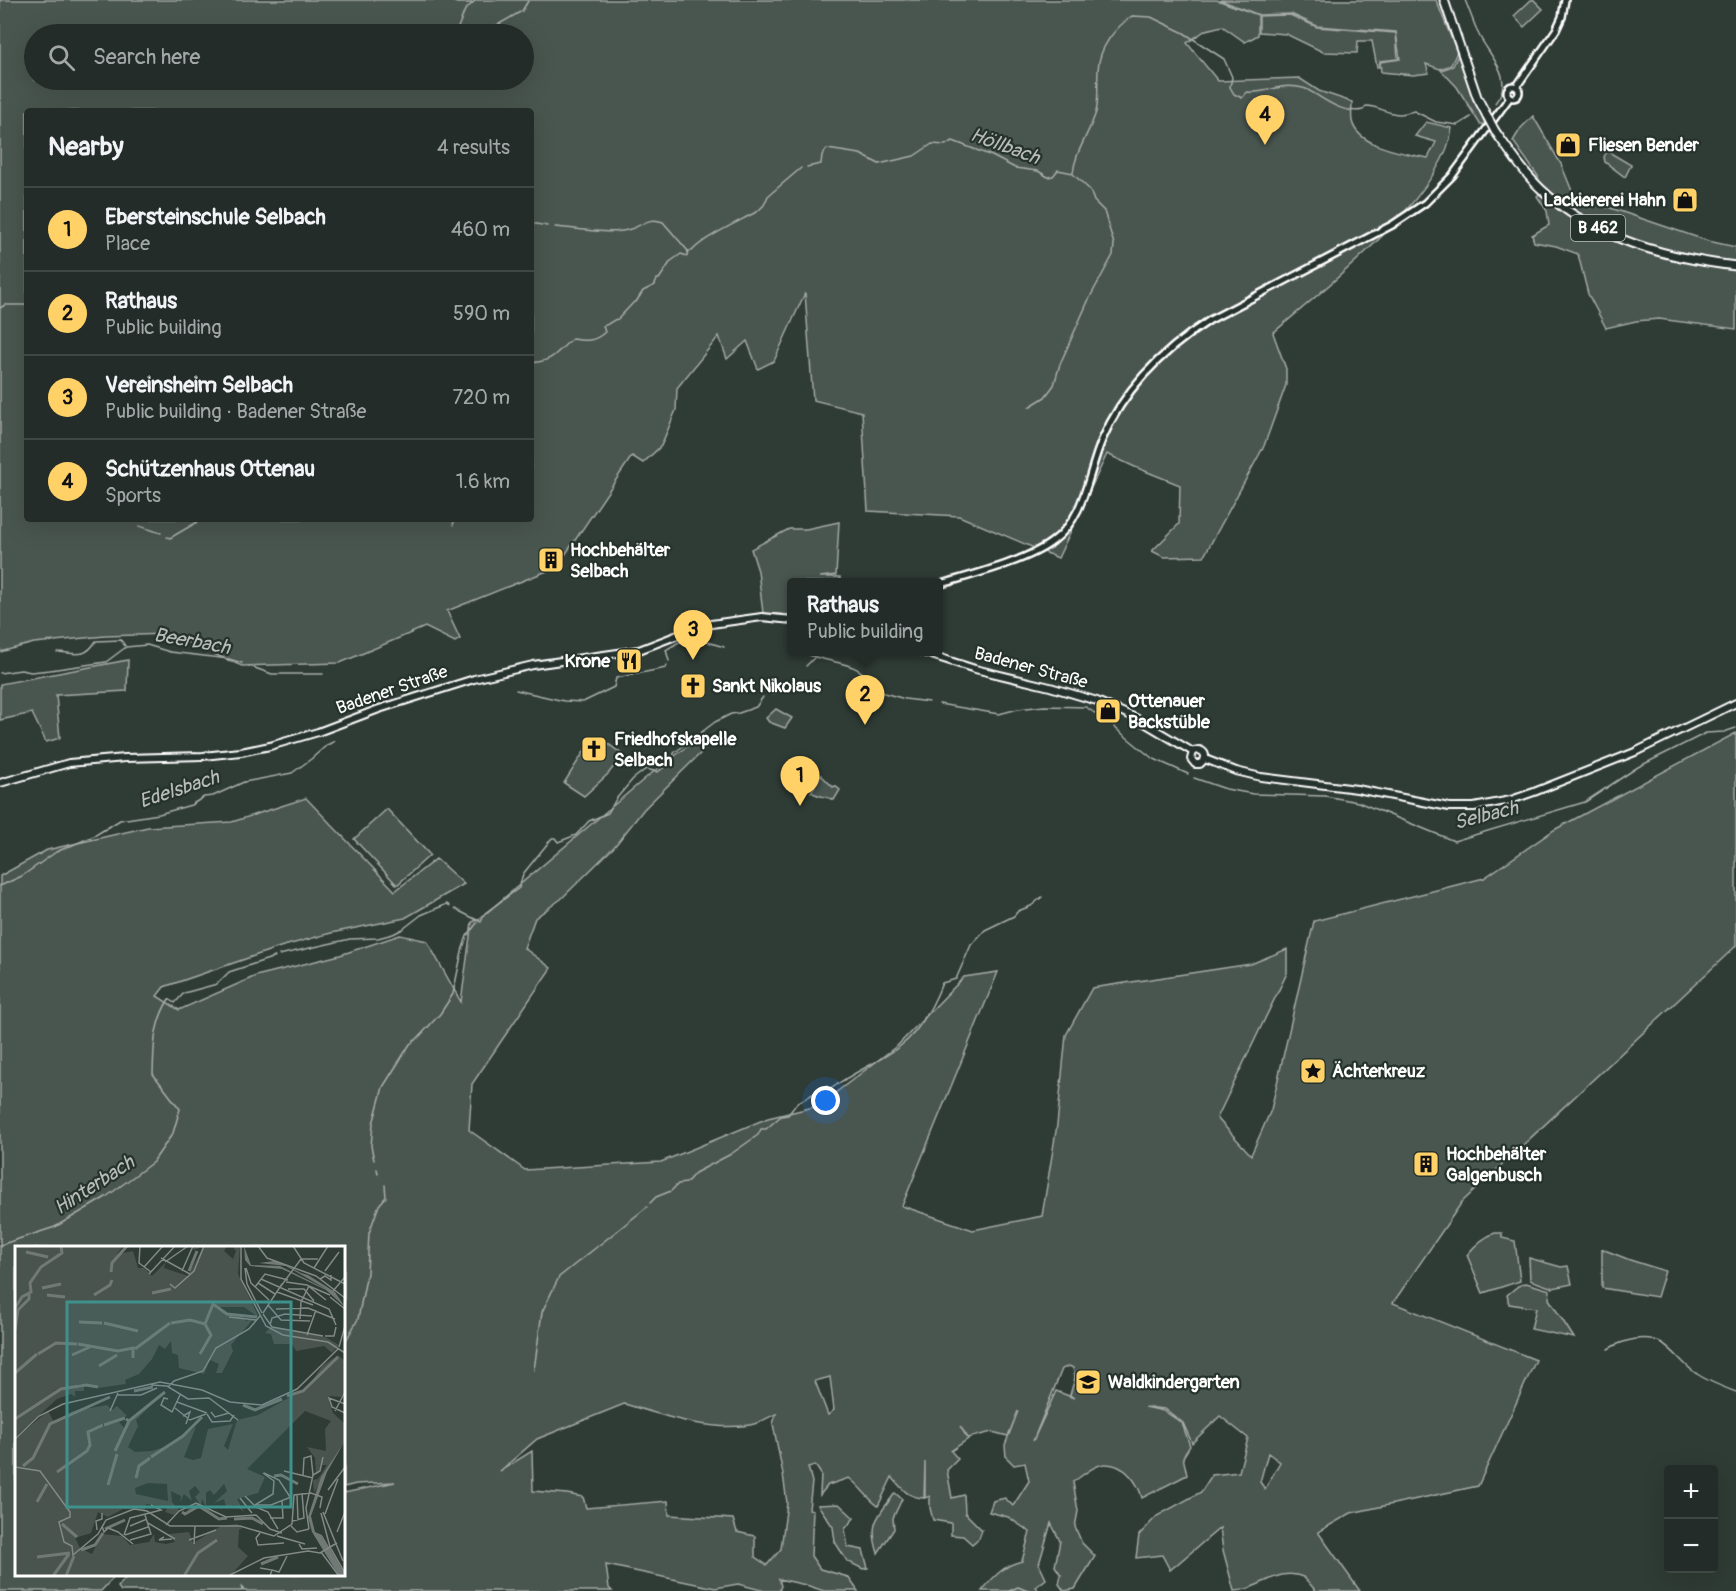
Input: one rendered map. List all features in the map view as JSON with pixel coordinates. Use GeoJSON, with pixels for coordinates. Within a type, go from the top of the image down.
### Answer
{"type":"FeatureCollection","features":[{"type":"Feature","properties":{"kind":"main road","name":"B 462"},"geometry":{"type":"LineString","coordinates":[[1444,0],[1477,97],[1517,163],[1542,190],[1590,224],[1642,247],[1736,266]]}},
{"type":"Feature","properties":{"kind":"main road","name":"Badener Straße"},"geometry":{"type":"LineString","coordinates":[[0,783],[69,763],[125,758],[203,756],[270,746],[474,679],[533,665],[639,650],[704,625],[762,617],[787,620]]}},
{"type":"Feature","properties":{"kind":"main road","name":"Badener Straße"},"geometry":{"type":"LineString","coordinates":[[937,656],[975,669],[1050,687],[1097,702],[1136,718],[1192,752]]}},
{"type":"Feature","properties":{"kind":"main road"},"geometry":{"type":"LineString","coordinates":[[1205,759],[1224,767],[1261,777],[1357,789],[1441,806],[1474,807],[1510,801],[1635,752],[1736,702]]}},
{"type":"Feature","properties":{"kind":"main road"},"geometry":{"type":"LineString","coordinates":[[1202,751],[1205,759],[1200,764],[1195,764],[1191,759],[1192,752],[1202,751]]}},
{"type":"Feature","properties":{"kind":"street"},"geometry":{"type":"LineString","coordinates":[[943,584],[1035,552],[1054,541],[1078,512],[1108,428],[1130,391],[1171,347],[1210,320],[1409,214],[1441,188],[1510,97],[1515,98],[1520,92],[1517,86],[1556,30],[1562,17],[1565,0]]}},
{"type":"Feature","properties":{"kind":"shaded area"},"geometry":{"type":"Polygon","coordinates":[[[0,0],[1217,0],[1258,15],[1258,35],[1245,42],[1222,26],[1206,30],[1187,43],[1218,81],[1299,78],[1319,91],[1352,102],[1352,121],[1356,130],[1363,137],[1384,148],[1408,154],[1428,158],[1436,142],[1415,136],[1426,122],[1452,128],[1444,154],[1428,182],[1405,211],[1350,267],[1273,333],[1286,369],[1286,385],[1264,446],[1204,556],[1164,557],[1152,551],[1179,524],[1180,485],[1107,454],[1058,558],[959,516],[868,511],[862,412],[813,400],[805,293],[774,361],[758,369],[747,341],[727,359],[719,336],[677,388],[676,410],[661,446],[643,463],[632,456],[561,561],[556,549],[541,557],[547,571],[447,611],[460,639],[455,642],[425,627],[340,663],[242,666],[167,634],[105,636],[34,643],[0,652],[0,0]]]}},
{"type":"Feature","properties":{"kind":"shaded area"},"geometry":{"type":"Polygon","coordinates":[[[1220,0],[1436,0],[1457,52],[1451,65],[1440,69],[1426,64],[1429,73],[1413,75],[1381,72],[1380,62],[1400,59],[1396,32],[1317,26],[1291,14],[1259,15],[1220,0]]]}},
{"type":"Feature","properties":{"kind":"shaded area"},"geometry":{"type":"Polygon","coordinates":[[[1531,0],[1543,9],[1524,27],[1514,16],[1531,0]]]}},
{"type":"Feature","properties":{"kind":"shaded area"},"geometry":{"type":"Polygon","coordinates":[[[1290,15],[1317,27],[1396,33],[1398,59],[1380,61],[1377,67],[1372,41],[1358,41],[1357,53],[1323,52],[1286,34],[1259,32],[1259,16],[1290,15]]]}},
{"type":"Feature","properties":{"kind":"shaded area"},"geometry":{"type":"Polygon","coordinates":[[[1457,57],[1460,59],[1485,124],[1480,124],[1457,87],[1441,70],[1453,66],[1457,57]]]}},
{"type":"Feature","properties":{"kind":"shaded area"},"geometry":{"type":"Polygon","coordinates":[[[1533,116],[1561,164],[1572,191],[1581,198],[1708,241],[1736,247],[1736,329],[1659,319],[1636,321],[1606,328],[1588,294],[1578,254],[1556,246],[1534,242],[1532,235],[1549,225],[1547,211],[1537,196],[1541,192],[1538,176],[1513,141],[1521,128],[1533,116]]]}},
{"type":"Feature","properties":{"kind":"shaded area"},"geometry":{"type":"Polygon","coordinates":[[[1607,151],[1631,165],[1625,177],[1605,162],[1604,157],[1607,151]]]}},
{"type":"Feature","properties":{"kind":"shaded area"},"geometry":{"type":"Polygon","coordinates":[[[839,522],[836,575],[820,577],[840,578],[787,578],[787,615],[763,613],[758,571],[751,549],[789,529],[806,529],[839,522]]]}},
{"type":"Feature","properties":{"kind":"shaded area"},"geometry":{"type":"Polygon","coordinates":[[[128,660],[127,691],[56,695],[60,738],[46,742],[32,713],[0,720],[0,684],[128,660]]]}},
{"type":"Feature","properties":{"kind":"shaded area"},"geometry":{"type":"Polygon","coordinates":[[[776,709],[792,718],[785,728],[769,722],[766,718],[776,709]]]}},
{"type":"Feature","properties":{"kind":"shaded area"},"geometry":{"type":"Polygon","coordinates":[[[1736,733],[1736,946],[1462,1202],[1393,1303],[1536,1360],[1478,1486],[1351,1513],[1318,1532],[1360,1591],[1316,1591],[1303,1577],[1294,1574],[1234,1591],[1223,1550],[1220,1528],[1170,1570],[1162,1555],[1136,1558],[1139,1535],[1157,1516],[1201,1492],[1212,1475],[1239,1472],[1248,1438],[1220,1416],[1192,1443],[1183,1423],[1165,1409],[1145,1407],[1164,1411],[1182,1423],[1190,1446],[1183,1457],[1187,1475],[1142,1498],[1130,1475],[1113,1465],[1097,1466],[1073,1482],[1078,1511],[1075,1527],[1082,1543],[1095,1556],[1075,1589],[1064,1591],[1059,1584],[1061,1575],[1055,1566],[1060,1541],[1051,1523],[1039,1564],[1046,1579],[1036,1587],[1039,1591],[982,1591],[999,1572],[1022,1561],[1030,1532],[1008,1517],[989,1512],[993,1501],[1005,1498],[1013,1506],[1029,1481],[1025,1463],[1014,1465],[1006,1457],[1005,1445],[1018,1411],[1008,1436],[992,1432],[968,1438],[960,1426],[968,1439],[951,1451],[958,1459],[947,1470],[952,1498],[964,1495],[965,1513],[982,1530],[979,1538],[972,1544],[963,1536],[951,1535],[951,1523],[933,1520],[930,1496],[925,1498],[925,1462],[924,1498],[909,1494],[892,1477],[878,1506],[849,1478],[828,1485],[820,1495],[821,1474],[815,1465],[808,1467],[812,1482],[809,1509],[813,1510],[811,1556],[820,1569],[848,1577],[858,1591],[824,1591],[779,1579],[781,1586],[779,1591],[765,1591],[738,1584],[715,1588],[606,1565],[609,1588],[612,1591],[244,1591],[241,1586],[242,1591],[121,1591],[118,1587],[127,1576],[345,1576],[345,1493],[395,1482],[345,1487],[345,1246],[15,1246],[15,1576],[115,1576],[101,1591],[0,1591],[0,876],[47,850],[148,827],[232,822],[306,798],[395,891],[436,859],[464,884],[405,918],[331,933],[280,947],[164,987],[157,996],[179,1010],[256,976],[340,955],[400,935],[427,941],[461,1002],[472,922],[478,920],[648,776],[700,737],[714,740],[644,809],[614,847],[561,899],[535,918],[524,948],[551,968],[472,1084],[469,1130],[525,1170],[661,1162],[768,1118],[818,1106],[898,1045],[964,977],[998,972],[902,1206],[973,1230],[1042,1216],[1057,1125],[1066,1035],[1092,988],[1251,964],[1287,949],[1287,973],[1217,1118],[1251,1155],[1271,1110],[1314,921],[1484,878],[1554,830],[1736,733]],[[1069,1366],[1062,1369],[1033,1441],[1056,1391],[1074,1398],[1070,1395],[1075,1378],[1073,1368],[1069,1366]],[[830,1377],[815,1381],[828,1415],[834,1410],[830,1377]],[[624,1404],[537,1439],[500,1471],[532,1451],[533,1491],[583,1497],[586,1508],[668,1501],[669,1515],[733,1519],[737,1532],[755,1536],[755,1557],[767,1565],[781,1549],[787,1503],[773,1424],[776,1414],[753,1424],[734,1427],[718,1426],[686,1421],[624,1404]],[[1268,1453],[1260,1482],[1265,1489],[1280,1462],[1268,1453]]]}},
{"type":"Feature","properties":{"kind":"shaded area"},"geometry":{"type":"Polygon","coordinates":[[[592,739],[607,743],[623,755],[608,774],[584,796],[564,783],[592,739]]]}},
{"type":"Feature","properties":{"kind":"shaded area"},"geometry":{"type":"Polygon","coordinates":[[[821,775],[833,787],[840,790],[834,800],[811,792],[821,775]]]}},
{"type":"Feature","properties":{"kind":"shaded area"},"geometry":{"type":"Polygon","coordinates":[[[387,809],[430,855],[397,885],[354,839],[387,809]]]}},
{"type":"Feature","properties":{"kind":"shaded area"},"geometry":{"type":"Polygon","coordinates":[[[1495,1233],[1502,1233],[1502,1238],[1515,1241],[1520,1281],[1483,1293],[1467,1255],[1480,1242],[1495,1233]]]}},
{"type":"Feature","properties":{"kind":"shaded area"},"geometry":{"type":"Polygon","coordinates":[[[1602,1249],[1665,1271],[1657,1297],[1602,1288],[1602,1249]]]}},
{"type":"Feature","properties":{"kind":"shaded area"},"geometry":{"type":"Polygon","coordinates":[[[1529,1258],[1561,1267],[1568,1266],[1572,1284],[1553,1288],[1530,1280],[1529,1258]]]}},
{"type":"Feature","properties":{"kind":"shaded area"},"geometry":{"type":"Polygon","coordinates":[[[1526,1283],[1550,1290],[1549,1299],[1574,1338],[1531,1329],[1536,1308],[1509,1304],[1507,1295],[1526,1283]]]}},
{"type":"Feature","properties":{"kind":"shaded area"},"geometry":{"type":"Polygon","coordinates":[[[895,1493],[902,1499],[893,1518],[894,1529],[878,1553],[874,1534],[876,1520],[895,1493]]]}},
{"type":"Feature","properties":{"kind":"shaded area"},"geometry":{"type":"Polygon","coordinates":[[[839,1504],[854,1518],[845,1529],[848,1547],[863,1550],[868,1568],[863,1569],[847,1561],[835,1542],[833,1527],[818,1505],[839,1504]]]}},
{"type":"Feature","properties":{"kind":"waterway"},"geometry":{"type":"LineString","coordinates":[[449,0],[457,3],[472,3]]}},
{"type":"Feature","properties":{"kind":"waterway"},"geometry":{"type":"LineString","coordinates":[[459,24],[465,10],[476,0]]}},
{"type":"Feature","properties":{"kind":"waterway","name":"Höllbach"},"geometry":{"type":"LineString","coordinates":[[1465,0],[1479,35],[1502,76],[1501,94],[1495,103]]}},
{"type":"Feature","properties":{"kind":"waterway"},"geometry":{"type":"LineString","coordinates":[[499,24],[522,11],[528,1]]}},
{"type":"Feature","properties":{"kind":"waterway","name":"Höllbach"},"geometry":{"type":"LineString","coordinates":[[807,167],[821,164],[822,155],[827,149],[860,154],[879,164],[914,156],[932,144],[945,145],[953,141],[992,156],[1015,168],[1038,171],[1048,177],[1053,176],[1058,170],[1073,173],[1076,158],[1096,112],[1101,54],[1114,32],[1132,16],[1151,17],[1184,33],[1224,59],[1232,77],[1230,87],[1234,94],[1242,98],[1247,92],[1287,86],[1306,89],[1344,109],[1357,111],[1363,110],[1366,106],[1395,114],[1414,111],[1436,122],[1458,125],[1471,117]]}},
{"type":"Feature","properties":{"kind":"waterway","name":"Höllbach"},"geometry":{"type":"LineString","coordinates":[[534,363],[550,358],[572,339],[597,338],[605,332],[603,326],[618,319],[636,302],[643,291],[655,285],[671,261],[681,254],[687,256],[688,251],[692,251],[705,240],[758,211],[768,196],[801,168]]}},
{"type":"Feature","properties":{"kind":"waterway"},"geometry":{"type":"LineString","coordinates":[[1029,407],[1045,397],[1054,385],[1060,364],[1089,299],[1113,255],[1114,244],[1104,211],[1094,201],[1090,190],[1073,174]]}},
{"type":"Feature","properties":{"kind":"waterway"},"geometry":{"type":"LineString","coordinates":[[555,227],[602,232],[620,231],[657,220],[663,222],[688,251]]}},
{"type":"Feature","properties":{"kind":"waterway"},"geometry":{"type":"LineString","coordinates":[[534,224],[547,226]]}},
{"type":"Feature","properties":{"kind":"waterway","name":"Höllbach"},"geometry":{"type":"LineString","coordinates":[[0,308],[5,305],[24,305]]}},
{"type":"Feature","properties":{"kind":"waterway"},"geometry":{"type":"LineString","coordinates":[[167,537],[170,538],[197,522]]}},
{"type":"Feature","properties":{"kind":"waterway"},"geometry":{"type":"LineString","coordinates":[[139,526],[161,533]]}},
{"type":"Feature","properties":{"kind":"waterway"},"geometry":{"type":"LineString","coordinates":[[57,652],[84,653],[96,641],[121,640],[125,646]]}},
{"type":"Feature","properties":{"kind":"waterway","name":"Selbach"},"geometry":{"type":"LineString","coordinates":[[669,661],[666,650],[679,642],[690,644],[704,641],[724,647]]}},
{"type":"Feature","properties":{"kind":"waterway","name":"Beerbach"},"geometry":{"type":"LineString","coordinates":[[0,673],[21,670],[31,672],[106,662],[126,647],[147,645],[170,652],[229,659],[242,663]]}},
{"type":"Feature","properties":{"kind":"waterway","name":"Selbach"},"geometry":{"type":"LineString","coordinates":[[812,656],[855,668],[870,680],[877,691],[905,699],[929,702]]}},
{"type":"Feature","properties":{"kind":"waterway","name":"Hinterbach"},"geometry":{"type":"LineString","coordinates":[[806,666],[814,658]]}},
{"type":"Feature","properties":{"kind":"waterway","name":"Selbach"},"geometry":{"type":"LineString","coordinates":[[516,690],[564,701],[583,702],[614,687],[616,678],[666,668],[667,665]]}},
{"type":"Feature","properties":{"kind":"waterway","name":"Beerbach"},"geometry":{"type":"LineString","coordinates":[[249,666],[272,674],[323,674]]}},
{"type":"Feature","properties":{"kind":"waterway","name":"Hinterbach"},"geometry":{"type":"LineString","coordinates":[[771,694],[785,691]]}},
{"type":"Feature","properties":{"kind":"waterway","name":"Hinterbach"},"geometry":{"type":"LineString","coordinates":[[455,909],[481,922],[485,913],[519,888],[523,874],[552,838],[558,842],[576,835],[589,821],[608,813],[616,799],[633,779],[646,769],[658,772],[673,760],[674,753],[715,722],[731,714],[756,707],[763,697]]}},
{"type":"Feature","properties":{"kind":"waterway","name":"Selbach"},"geometry":{"type":"LineString","coordinates":[[939,704],[999,714],[1044,706],[1086,707],[1109,723]]}},
{"type":"Feature","properties":{"kind":"waterway","name":"Selbach"},"geometry":{"type":"LineString","coordinates":[[1114,727],[1152,758],[1188,774]]}},
{"type":"Feature","properties":{"kind":"waterway","name":"Selbach"},"geometry":{"type":"LineString","coordinates":[[1194,778],[1226,789],[1253,794],[1325,796],[1358,802],[1454,841],[1585,802],[1638,767],[1706,733],[1724,732],[1736,728]]}},
{"type":"Feature","properties":{"kind":"waterway","name":"Edelsbach"},"geometry":{"type":"LineString","coordinates":[[0,886],[22,876],[56,852],[94,836],[120,820],[159,814],[191,805],[204,797],[213,796],[244,782],[292,773],[335,741]]}},
{"type":"Feature","properties":{"kind":"waterway"},"geometry":{"type":"LineString","coordinates":[[650,1203],[656,1197],[671,1191],[678,1184],[686,1183],[695,1173],[731,1154],[758,1135],[761,1129],[766,1129],[781,1116],[788,1115],[797,1103],[827,1086],[828,1089],[832,1088],[907,1041],[925,1018],[942,983],[956,979],[971,945],[985,930],[1014,916],[1018,911],[1031,906],[1042,897]]}},
{"type":"Feature","properties":{"kind":"waterway","name":"Hinterbach"},"geometry":{"type":"LineString","coordinates":[[279,955],[350,939],[378,938],[393,934],[421,915],[447,904],[450,906]]}},
{"type":"Feature","properties":{"kind":"waterway"},"geometry":{"type":"LineString","coordinates":[[374,1160],[371,1146],[373,1124],[383,1087],[410,1044],[440,1014],[453,994],[467,936],[477,923]]}},
{"type":"Feature","properties":{"kind":"waterway","name":"Hinterbach"},"geometry":{"type":"LineString","coordinates":[[0,1245],[55,1227],[106,1197],[153,1162],[173,1133],[180,1109],[153,1074],[157,1027],[169,999],[175,1003],[184,993],[217,984],[229,972],[275,957]]}},
{"type":"Feature","properties":{"kind":"waterway"},"geometry":{"type":"LineString","coordinates":[[377,1169],[378,1173]]}},
{"type":"Feature","properties":{"kind":"waterway"},"geometry":{"type":"LineString","coordinates":[[345,1342],[358,1319],[367,1273],[369,1233],[379,1205],[386,1197],[385,1185]]}},
{"type":"Feature","properties":{"kind":"waterway"},"geometry":{"type":"LineString","coordinates":[[534,1370],[542,1312],[559,1277],[647,1207]]}},
{"type":"Feature","properties":{"kind":"waterway"},"geometry":{"type":"LineString","coordinates":[[1608,1349],[1635,1339],[1656,1340],[1667,1346],[1697,1374],[1736,1392]]}},
{"type":"Feature","properties":{"kind":"waterway"},"geometry":{"type":"LineString","coordinates":[[1009,1591],[1018,1587],[1028,1591]]}},
{"type":"Feature","properties":{"kind":"place","name":"Schützenhaus Ottenau"},"geometry":{"type":"Point","coordinates":[1265,145]}},
{"type":"Feature","properties":{"kind":"place","name":"Fliesen Bender"},"geometry":{"type":"Point","coordinates":[1568,145]}},
{"type":"Feature","properties":{"kind":"place","name":"Lackiererei Hahn"},"geometry":{"type":"Point","coordinates":[1685,200]}},
{"type":"Feature","properties":{"kind":"place","name":"Hochbehälter Selbach"},"geometry":{"type":"Point","coordinates":[551,560]}},
{"type":"Feature","properties":{"kind":"place","name":"Vereinsheim Selbach"},"geometry":{"type":"Point","coordinates":[693,660]}},
{"type":"Feature","properties":{"kind":"place","name":"Krone"},"geometry":{"type":"Point","coordinates":[629,661]}},
{"type":"Feature","properties":{"kind":"place","name":"Sankt Nikolaus"},"geometry":{"type":"Point","coordinates":[693,686]}},
{"type":"Feature","properties":{"kind":"place","name":"Ottenauer Backstüble"},"geometry":{"type":"Point","coordinates":[1108,711]}},
{"type":"Feature","properties":{"kind":"place","name":"Rathaus"},"geometry":{"type":"Point","coordinates":[865,725]}},
{"type":"Feature","properties":{"kind":"place","name":"Friedhofskapelle Selbach"},"geometry":{"type":"Point","coordinates":[594,749]}},
{"type":"Feature","properties":{"kind":"place","name":"Ebersteinschule Selbach"},"geometry":{"type":"Point","coordinates":[800,806]}},
{"type":"Feature","properties":{"kind":"place","name":"Ächterkreuz"},"geometry":{"type":"Point","coordinates":[1313,1071]}},
{"type":"Feature","properties":{"kind":"place","name":"Hochbehälter Galgenbusch"},"geometry":{"type":"Point","coordinates":[1426,1164]}},
{"type":"Feature","properties":{"kind":"place","name":"Waldkindergarten"},"geometry":{"type":"Point","coordinates":[1088,1382]}}]}
